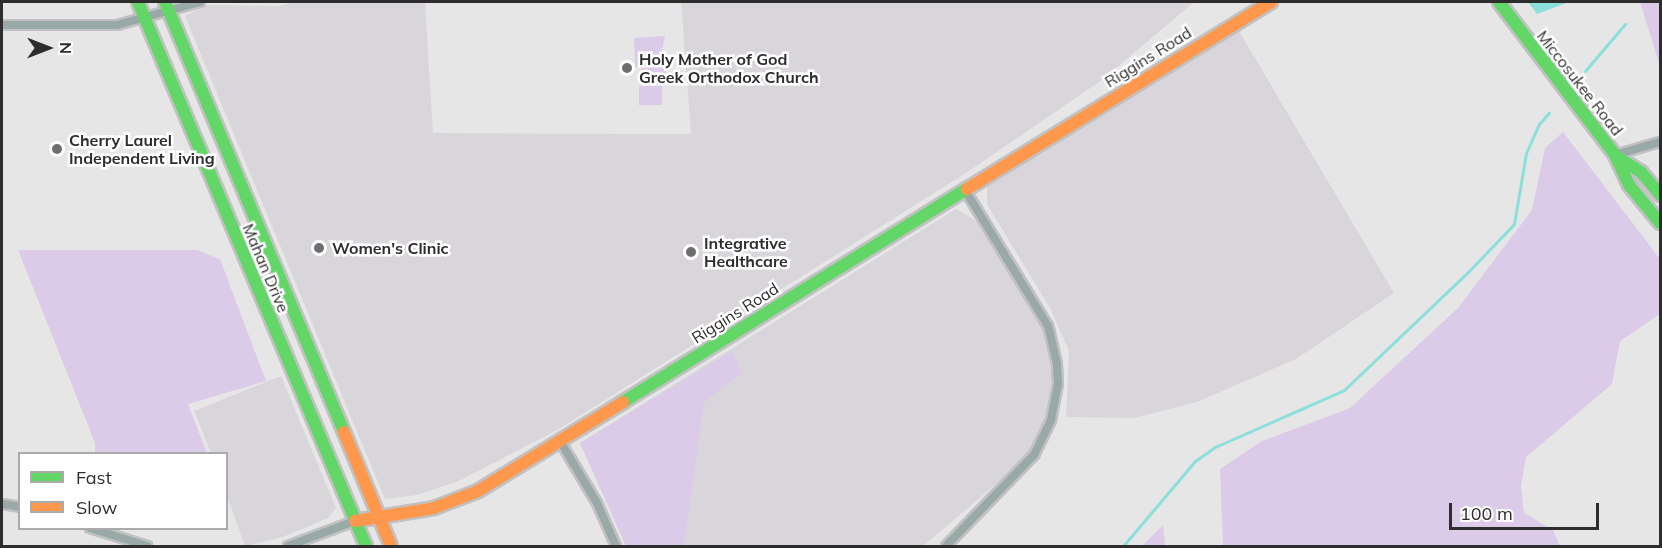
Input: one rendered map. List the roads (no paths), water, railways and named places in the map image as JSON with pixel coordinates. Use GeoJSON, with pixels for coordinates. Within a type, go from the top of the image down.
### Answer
{"type":"FeatureCollection","features":[{"type":"Feature","properties":{"kind":"street","name":"Mahan Drive"},"geometry":{"type":"LineString","coordinates":[[138,2],[366,546]]}},
{"type":"Feature","properties":{"kind":"street"},"geometry":{"type":"LineString","coordinates":[[2,25],[117,25],[145,19],[167,7],[200,2]]}},
{"type":"Feature","properties":{"kind":"street","name":"Riggins Road"},"geometry":{"type":"LineString","coordinates":[[288,546],[355,521],[379,518],[462,498],[560,441],[1270,2]]}},
{"type":"Feature","properties":{"kind":"street","name":"Miccosukee Road"},"geometry":{"type":"LineString","coordinates":[[1499,2],[1554,79],[1615,155],[1629,184],[1660,223]]}},
{"type":"Feature","properties":{"kind":"street","name":"Mahan Drive"},"geometry":{"type":"LineString","coordinates":[[167,7],[391,546]]}},
{"type":"Feature","properties":{"kind":"street"},"geometry":{"type":"LineString","coordinates":[[1615,155],[1660,142]]}},
{"type":"Feature","properties":{"kind":"street","name":"Miccosukee Road"},"geometry":{"type":"LineString","coordinates":[[1615,155],[1641,172],[1660,195]]}},
{"type":"Feature","properties":{"kind":"street"},"geometry":{"type":"LineString","coordinates":[[946,546],[1034,455],[1051,420],[1058,384],[1057,364],[1048,326],[965,190]]}},
{"type":"Feature","properties":{"kind":"street"},"geometry":{"type":"LineString","coordinates":[[220,201],[243,191]]}},
{"type":"Feature","properties":{"kind":"street"},"geometry":{"type":"LineString","coordinates":[[288,362],[312,356]]}},
{"type":"Feature","properties":{"kind":"street"},"geometry":{"type":"LineString","coordinates":[[560,441],[597,503],[616,546]]}},
{"type":"Feature","properties":{"kind":"street"},"geometry":{"type":"LineString","coordinates":[[2,504],[18,507]]}},
{"type":"Feature","properties":{"kind":"street"},"geometry":{"type":"LineString","coordinates":[[96,530],[147,546]]}},
{"type":"Feature","properties":{"kind":"water"},"geometry":{"type":"Polygon","coordinates":[[[1528,2],[1569,2],[1537,14],[1528,2]]]}},
{"type":"Feature","properties":{"kind":"waterway"},"geometry":{"type":"LineString","coordinates":[[1585,71],[1625,24]]}},
{"type":"Feature","properties":{"kind":"waterway"},"geometry":{"type":"LineString","coordinates":[[1123,546],[1195,461],[1215,447],[1344,390],[1468,272],[1514,224],[1526,153],[1539,124],[1549,113]]}},
{"type":"Feature","properties":{"kind":"place","name":"Holy Mother of God Greek Orthodox Church"},"geometry":{"type":"Point","coordinates":[627,68]}},
{"type":"Feature","properties":{"kind":"place","name":"Cherry Laurel Independent Living"},"geometry":{"type":"Point","coordinates":[57,149]}},
{"type":"Feature","properties":{"kind":"place","name":"Women's Clinic"},"geometry":{"type":"Point","coordinates":[319,248]}},
{"type":"Feature","properties":{"kind":"place","name":"Integrative Healthcare"},"geometry":{"type":"Point","coordinates":[691,252]}}]}
